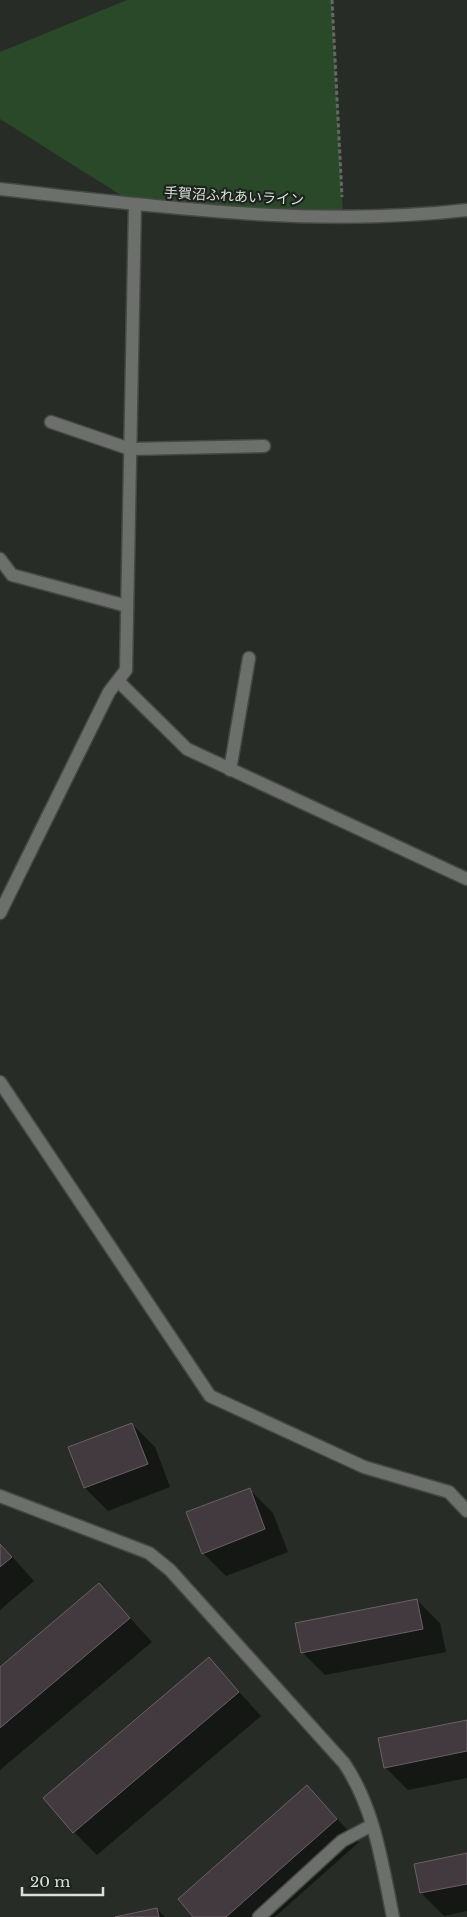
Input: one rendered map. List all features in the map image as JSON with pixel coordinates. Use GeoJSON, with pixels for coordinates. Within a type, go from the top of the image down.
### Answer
{"type":"FeatureCollection","features":[{"type":"Feature","properties":{"kind":"street","name":"手賀沼ふれあいライン"},"geometry":{"type":"LineString","coordinates":[[0,189],[202,211],[343,216],[467,210]]}},
{"type":"Feature","properties":{"kind":"street"},"geometry":{"type":"LineString","coordinates":[[0,913],[109,692],[126,670],[135,204]]}},
{"type":"Feature","properties":{"kind":"street"},"geometry":{"type":"LineString","coordinates":[[51,422],[130,449],[264,446]]}},
{"type":"Feature","properties":{"kind":"street"},"geometry":{"type":"LineString","coordinates":[[0,559],[12,575],[127,606]]}},
{"type":"Feature","properties":{"kind":"street"},"geometry":{"type":"LineString","coordinates":[[230,770],[249,658]]}},
{"type":"Feature","properties":{"kind":"street"},"geometry":{"type":"LineString","coordinates":[[118,681],[187,749],[467,879]]}},
{"type":"Feature","properties":{"kind":"street"},"geometry":{"type":"LineString","coordinates":[[0,1082],[210,1396],[364,1467],[449,1492],[467,1512]]}},
{"type":"Feature","properties":{"kind":"street"},"geometry":{"type":"LineString","coordinates":[[0,1496],[149,1553],[161,1561],[344,1763],[365,1798],[394,1917]]}},
{"type":"Feature","properties":{"kind":"street"},"geometry":{"type":"LineString","coordinates":[[259,1917],[342,1841],[372,1825]]}},
{"type":"Feature","properties":{"kind":"path"},"geometry":{"type":"LineString","coordinates":[[332,0],[343,216]]}},
{"type":"Feature","properties":{"kind":"green space"},"geometry":{"type":"Polygon","coordinates":[[[127,0],[332,0],[343,216],[135,204],[0,119],[0,52],[127,0]]]}},
{"type":"Feature","properties":{"kind":"building"},"geometry":{"type":"Polygon","coordinates":[[[132,1423],[148,1464],[84,1488],[68,1447],[132,1423]]]}},
{"type":"Feature","properties":{"kind":"building"},"geometry":{"type":"Polygon","coordinates":[[[250,1488],[265,1529],[202,1554],[186,1512],[250,1488]]]}},
{"type":"Feature","properties":{"kind":"building"},"geometry":{"type":"Polygon","coordinates":[[[0,1544],[12,1557],[0,1567],[0,1544]]]}},
{"type":"Feature","properties":{"kind":"building"},"geometry":{"type":"Polygon","coordinates":[[[99,1583],[130,1618],[0,1728],[0,1667],[99,1583]]]}},
{"type":"Feature","properties":{"kind":"building"},"geometry":{"type":"Polygon","coordinates":[[[417,1599],[423,1629],[301,1653],[295,1623],[417,1599]]]}},
{"type":"Feature","properties":{"kind":"building"},"geometry":{"type":"Polygon","coordinates":[[[209,1657],[239,1692],[73,1833],[43,1798],[209,1657]]]}},
{"type":"Feature","properties":{"kind":"building"},"geometry":{"type":"Polygon","coordinates":[[[467,1720],[467,1751],[384,1768],[378,1738],[467,1720]]]}},
{"type":"Feature","properties":{"kind":"building"},"geometry":{"type":"Polygon","coordinates":[[[307,1785],[337,1819],[226,1917],[193,1917],[178,1899],[307,1785]]]}},
{"type":"Feature","properties":{"kind":"building"},"geometry":{"type":"Polygon","coordinates":[[[467,1853],[467,1884],[420,1893],[414,1864],[467,1853]]]}},
{"type":"Feature","properties":{"kind":"building"},"geometry":{"type":"Polygon","coordinates":[[[157,1908],[159,1917],[115,1917],[157,1908]]]}}]}
